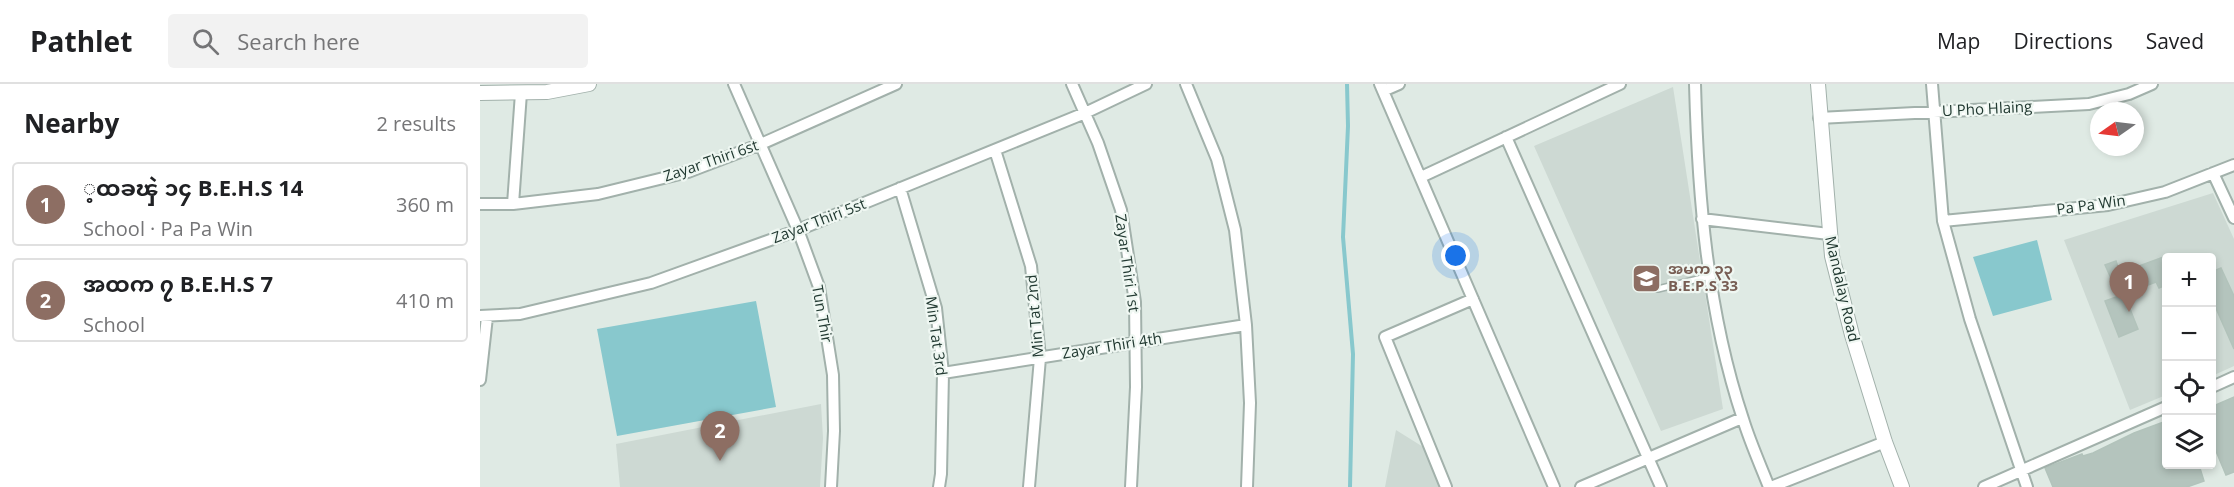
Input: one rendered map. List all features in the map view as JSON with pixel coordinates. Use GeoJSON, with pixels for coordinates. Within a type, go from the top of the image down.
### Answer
{"type":"FeatureCollection","features":[{"type":"Feature","properties":{"kind":"street"},"geometry":{"type":"LineString","coordinates":[[480,93],[547,92],[589,84]]}},
{"type":"Feature","properties":{"kind":"street","name":"Tun Thir"},"geometry":{"type":"LineString","coordinates":[[734,84],[798,230],[819,287],[833,375],[834,431],[831,487]]}},
{"type":"Feature","properties":{"kind":"street","name":"Zayar Thiri 6st"},"geometry":{"type":"LineString","coordinates":[[480,204],[513,204],[598,194],[688,172],[761,144],[896,84]]}},
{"type":"Feature","properties":{"kind":"street","name":"Zayar Thiri 1st"},"geometry":{"type":"LineString","coordinates":[[1072,84],[1121,210],[1135,302],[1136,387],[1131,487]]}},
{"type":"Feature","properties":{"kind":"street","name":"Zayar Thiri 5st"},"geometry":{"type":"LineString","coordinates":[[484,317],[520,314],[651,283],[798,230],[1085,113],[1146,84]]}},
{"type":"Feature","properties":{"kind":"street"},"geometry":{"type":"LineString","coordinates":[[1186,84],[1217,159],[1234,230],[1246,325],[1250,403],[1247,487]]}},
{"type":"Feature","properties":{"kind":"street"},"geometry":{"type":"LineString","coordinates":[[1399,84],[1381,87],[1554,487]]}},
{"type":"Feature","properties":{"kind":"street"},"geometry":{"type":"LineString","coordinates":[[1421,177],[1620,84]]}},
{"type":"Feature","properties":{"kind":"street"},"geometry":{"type":"LineString","coordinates":[[1695,84],[1697,156],[1702,219],[1710,276],[1724,350],[1742,418],[1770,487],[1885,442]]}},
{"type":"Feature","properties":{"kind":"street","name":"Mandalay Road"},"geometry":{"type":"LineString","coordinates":[[1818,84],[1832,256],[1852,335],[1885,442],[1902,487]]}},
{"type":"Feature","properties":{"kind":"street"},"geometry":{"type":"LineString","coordinates":[[1932,84],[1943,220],[1970,319],[2027,487]]}},
{"type":"Feature","properties":{"kind":"street","name":"U Pho Hlaing"},"geometry":{"type":"LineString","coordinates":[[1819,118],[2089,104],[2129,94],[2152,84]]}},
{"type":"Feature","properties":{"kind":"street"},"geometry":{"type":"LineString","coordinates":[[513,204],[521,93]]}},
{"type":"Feature","properties":{"kind":"street"},"geometry":{"type":"LineString","coordinates":[[1506,137],[1661,487]]}},
{"type":"Feature","properties":{"kind":"street","name":"Min Tat 2nd"},"geometry":{"type":"LineString","coordinates":[[994,150],[1031,266],[1040,358],[1029,487]]}},
{"type":"Feature","properties":{"kind":"street","name":"Pa Pa Win"},"geometry":{"type":"LineString","coordinates":[[1943,220],[2108,205],[2165,192],[2234,165]]}},
{"type":"Feature","properties":{"kind":"street"},"geometry":{"type":"LineString","coordinates":[[2213,173],[2234,218]]}},
{"type":"Feature","properties":{"kind":"street","name":"Min Tat 3rd"},"geometry":{"type":"LineString","coordinates":[[900,188],[936,308],[943,373],[939,487]]}},
{"type":"Feature","properties":{"kind":"street"},"geometry":{"type":"LineString","coordinates":[[1702,219],[1829,234]]}},
{"type":"Feature","properties":{"kind":"street"},"geometry":{"type":"LineString","coordinates":[[1446,487],[1385,337],[1473,299]]}},
{"type":"Feature","properties":{"kind":"street"},"geometry":{"type":"LineString","coordinates":[[480,380],[484,317]]}},
{"type":"Feature","properties":{"kind":"street","name":"Zayar Thiri 4th"},"geometry":{"type":"LineString","coordinates":[[943,373],[1246,325]]}},
{"type":"Feature","properties":{"kind":"street"},"geometry":{"type":"LineString","coordinates":[[2216,385],[2234,377]]}},
{"type":"Feature","properties":{"kind":"street"},"geometry":{"type":"LineString","coordinates":[[1984,487],[2162,409]]}},
{"type":"Feature","properties":{"kind":"street"},"geometry":{"type":"LineString","coordinates":[[1581,487],[1742,418]]}},
{"type":"Feature","properties":{"kind":"lane"},"geometry":{"type":"LineString","coordinates":[[1658,289],[1710,276]]}},
{"type":"Feature","properties":{"kind":"shaded area","name":"အမက ၃၃ B.E.P.S 33"},"geometry":{"type":"Polygon","coordinates":[[[1673,87],[1723,409],[1661,431],[1534,146],[1673,87]]]}},
{"type":"Feature","properties":{"kind":"shaded area"},"geometry":{"type":"Polygon","coordinates":[[[2213,193],[2234,239],[2234,366],[2216,374],[2216,253],[2162,253],[2162,397],[2130,410],[2064,240],[2213,193]]]}},
{"type":"Feature","properties":{"kind":"shaded area"},"geometry":{"type":"Polygon","coordinates":[[[821,404],[823,438],[820,487],[620,487],[616,444],[821,404]]]}},
{"type":"Feature","properties":{"kind":"shaded area"},"geometry":{"type":"Polygon","coordinates":[[[1396,430],[1428,450],[1441,487],[1385,487],[1396,430]]]}},
{"type":"Feature","properties":{"kind":"water"},"geometry":{"type":"Polygon","coordinates":[[[2037,240],[2052,300],[1993,316],[1973,257],[2037,240]]]}},
{"type":"Feature","properties":{"kind":"water"},"geometry":{"type":"Polygon","coordinates":[[[756,301],[776,407],[617,436],[597,329],[756,301]]]}},
{"type":"Feature","properties":{"kind":"building"},"geometry":{"type":"Polygon","coordinates":[[[2162,257],[2162,287],[2159,288],[2156,282],[2124,294],[2138,329],[2119,337],[2105,301],[2119,296],[2105,265],[2116,261],[2120,273],[2162,257]]]}},
{"type":"Feature","properties":{"kind":"building"},"geometry":{"type":"Polygon","coordinates":[[[2221,268],[2234,296],[2234,349],[2216,308],[2216,270],[2221,268]]]}},
{"type":"Feature","properties":{"kind":"building"},"geometry":{"type":"Polygon","coordinates":[[[2234,397],[2234,472],[2226,475],[2216,451],[2216,405],[2234,397]]]}},
{"type":"Feature","properties":{"kind":"building"},"geometry":{"type":"Polygon","coordinates":[[[2162,422],[2162,469],[2200,469],[2204,481],[2187,487],[2053,487],[2045,468],[2082,454],[2083,456],[2093,453],[2162,422]]]}},
{"type":"Feature","properties":{"kind":"waterway"},"geometry":{"type":"LineString","coordinates":[[1347,84],[1348,126],[1343,237],[1353,354],[1350,487]]}},
{"type":"Feature","properties":{"kind":"place","name":"အမက ၃၃ B.E.P.S 33"},"geometry":{"type":"Point","coordinates":[1647,278]}},
{"type":"Feature","properties":{"kind":"place","name":"့ထခၾဲ ၁၄ B.E.H.S 14"},"geometry":{"type":"Point","coordinates":[2129,312]}},
{"type":"Feature","properties":{"kind":"place","name":"အထက ၇ B.E.H.S 7"},"geometry":{"type":"Point","coordinates":[720,461]}}]}
